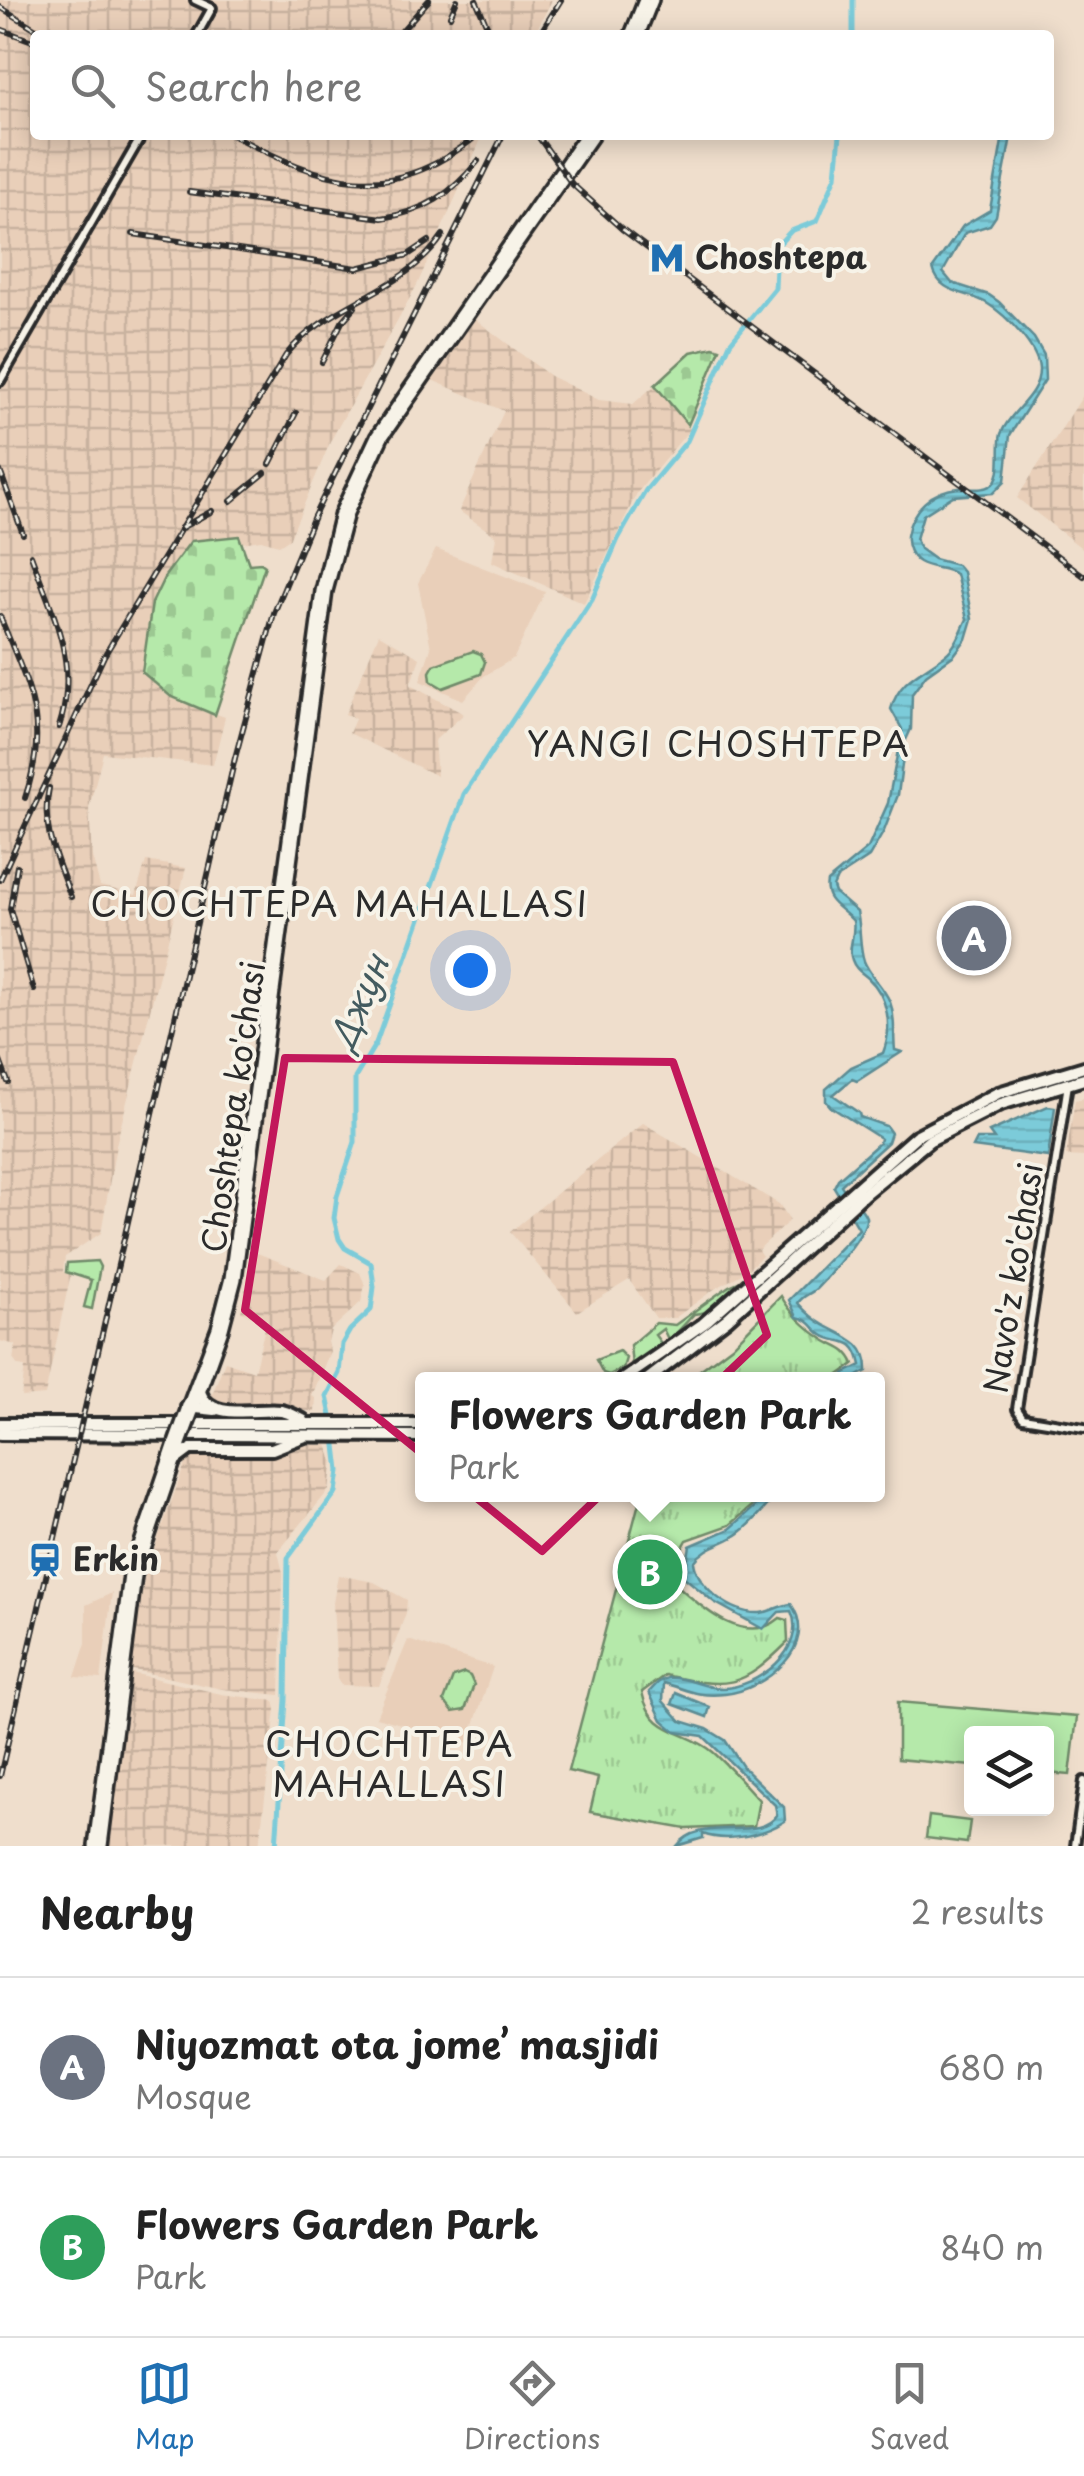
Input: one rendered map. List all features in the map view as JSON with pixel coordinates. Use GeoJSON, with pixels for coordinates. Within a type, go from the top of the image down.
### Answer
{"type":"FeatureCollection","features":[{"type":"Feature","properties":{"kind":"highway"},"geometry":{"type":"LineString","coordinates":[[656,1372],[912,1146],[987,1098],[1084,1067]]}},
{"type":"Feature","properties":{"kind":"highway"},"geometry":{"type":"LineString","coordinates":[[912,1146],[990,1108],[1084,1078]]}},
{"type":"Feature","properties":{"kind":"highway"},"geometry":{"type":"LineString","coordinates":[[634,1372],[707,1328]]}},
{"type":"Feature","properties":{"kind":"highway"},"geometry":{"type":"LineString","coordinates":[[200,1392],[204,1402],[216,1410]]}},
{"type":"Feature","properties":{"kind":"highway"},"geometry":{"type":"LineString","coordinates":[[190,1410],[281,1411],[308,1429]]}},
{"type":"Feature","properties":{"kind":"highway"},"geometry":{"type":"LineString","coordinates":[[0,1424],[347,1430],[415,1435]]}},
{"type":"Feature","properties":{"kind":"highway"},"geometry":{"type":"LineString","coordinates":[[347,1430],[415,1425]]}},
{"type":"Feature","properties":{"kind":"highway"},"geometry":{"type":"LineString","coordinates":[[0,1434],[308,1429]]}},
{"type":"Feature","properties":{"kind":"highway"},"geometry":{"type":"LineString","coordinates":[[174,1462],[190,1449],[272,1449],[308,1429]]}},
{"type":"Feature","properties":{"kind":"main road"},"geometry":{"type":"LineString","coordinates":[[632,30],[644,0]]}},
{"type":"Feature","properties":{"kind":"main road"},"geometry":{"type":"LineString","coordinates":[[641,30],[654,0]]}},
{"type":"Feature","properties":{"kind":"main road","name":"Choshtepa ko'chasi"},"geometry":{"type":"LineString","coordinates":[[190,1410],[200,1392],[233,1294],[289,853],[332,556],[351,486],[383,423],[485,283],[582,140]]}},
{"type":"Feature","properties":{"kind":"main road","name":"Choshtepa ko'chasi"},"geometry":{"type":"LineString","coordinates":[[332,556],[358,487],[397,414],[591,140]]}},
{"type":"Feature","properties":{"kind":"main road","name":"Choshtepa ko'chasi"},"geometry":{"type":"LineString","coordinates":[[102,1846],[129,1575],[223,1307],[245,1190]]}},
{"type":"Feature","properties":{"kind":"main road","name":"Choshtepa ko'chasi"},"geometry":{"type":"LineString","coordinates":[[94,1846],[102,1816],[136,1576],[177,1444]]}},
{"type":"Feature","properties":{"kind":"street"},"geometry":{"type":"LineString","coordinates":[[195,0],[212,8],[200,30]]}},
{"type":"Feature","properties":{"kind":"street"},"geometry":{"type":"LineString","coordinates":[[0,382],[139,140]]}},
{"type":"Feature","properties":{"kind":"street","name":"Navo'z ko'chasi"},"geometry":{"type":"LineString","coordinates":[[1068,1083],[1017,1409],[1023,1418],[1084,1428]]}},
{"type":"Feature","properties":{"kind":"street"},"geometry":{"type":"LineString","coordinates":[[1075,1846],[1084,1781]]}},
{"type":"Feature","properties":{"kind":"highlighted area"},"geometry":{"type":"Polygon","coordinates":[[[285,1058],[673,1062],[767,1335],[542,1551],[245,1310],[285,1058]]]}},
{"type":"Feature","properties":{"kind":"shaded area"},"geometry":{"type":"Polygon","coordinates":[[[0,0],[552,0],[537,30],[30,30],[30,140],[481,140],[417,285],[331,440],[290,538],[279,545],[261,540],[242,543],[239,535],[191,541],[165,576],[142,672],[169,697],[225,717],[213,765],[103,753],[89,808],[92,857],[100,886],[136,895],[146,861],[186,868],[116,1145],[101,1233],[65,1257],[63,1272],[71,1273],[45,1395],[21,1397],[25,1367],[18,1366],[13,1359],[16,1345],[0,1341],[0,0]]]}},
{"type":"Feature","properties":{"kind":"shaded area"},"geometry":{"type":"Polygon","coordinates":[[[475,319],[550,376],[599,400],[633,404],[655,385],[690,429],[637,493],[584,603],[492,562],[496,536],[459,511],[504,411],[432,380],[475,319]]]}},
{"type":"Feature","properties":{"kind":"shaded area"},"geometry":{"type":"Polygon","coordinates":[[[1084,394],[1084,550],[1017,498],[1084,394]]]}},
{"type":"Feature","properties":{"kind":"shaded area"},"geometry":{"type":"Polygon","coordinates":[[[436,549],[545,592],[514,658],[484,676],[463,700],[420,681],[431,648],[418,583],[436,549]]]}},
{"type":"Feature","properties":{"kind":"shaded area"},"geometry":{"type":"Polygon","coordinates":[[[379,634],[420,658],[410,685],[464,714],[434,741],[437,776],[349,733],[355,719],[345,714],[379,634]]]}},
{"type":"Feature","properties":{"kind":"shaded area"},"geometry":{"type":"Polygon","coordinates":[[[1084,1098],[1084,1157],[1066,1156],[1075,1100],[1084,1098]]]}},
{"type":"Feature","properties":{"kind":"shaded area"},"geometry":{"type":"Polygon","coordinates":[[[643,1123],[779,1204],[790,1220],[758,1250],[762,1256],[745,1272],[675,1318],[656,1318],[629,1280],[577,1312],[510,1232],[643,1123]]]}},
{"type":"Feature","properties":{"kind":"shaded area"},"geometry":{"type":"Polygon","coordinates":[[[252,1251],[326,1280],[341,1264],[360,1273],[365,1285],[361,1302],[331,1330],[330,1351],[312,1396],[316,1398],[315,1412],[275,1406],[217,1405],[210,1400],[225,1361],[254,1371],[267,1320],[241,1312],[252,1251]]]}},
{"type":"Feature","properties":{"kind":"shaded area"},"geometry":{"type":"Polygon","coordinates":[[[306,1445],[327,1445],[333,1460],[329,1490],[278,1552],[283,1573],[280,1695],[222,1689],[129,1669],[145,1574],[189,1453],[279,1454],[306,1445]]]}},
{"type":"Feature","properties":{"kind":"shaded area"},"geometry":{"type":"Polygon","coordinates":[[[338,1575],[374,1582],[407,1600],[406,1613],[379,1686],[341,1685],[337,1679],[333,1603],[338,1575]]]}},
{"type":"Feature","properties":{"kind":"shaded area"},"geometry":{"type":"Polygon","coordinates":[[[112,1593],[101,1679],[75,1677],[86,1643],[86,1605],[112,1593]]]}},
{"type":"Feature","properties":{"kind":"shaded area"},"geometry":{"type":"Polygon","coordinates":[[[408,1640],[493,1667],[468,1743],[376,1717],[408,1640]]]}},
{"type":"Feature","properties":{"kind":"shaded area"},"geometry":{"type":"Polygon","coordinates":[[[128,1672],[221,1694],[274,1701],[259,1846],[107,1846],[128,1672]]]}},
{"type":"Feature","properties":{"kind":"green space"},"geometry":{"type":"Polygon","coordinates":[[[720,349],[688,425],[655,385],[691,352],[720,349]]]}},
{"type":"Feature","properties":{"kind":"green space"},"geometry":{"type":"Polygon","coordinates":[[[239,536],[249,564],[265,566],[215,715],[170,696],[142,672],[152,603],[165,576],[191,541],[239,536]]]}},
{"type":"Feature","properties":{"kind":"green space"},"geometry":{"type":"Polygon","coordinates":[[[473,651],[481,654],[485,662],[481,674],[443,688],[431,681],[434,665],[473,651]]]}},
{"type":"Feature","properties":{"kind":"green space"},"geometry":{"type":"Polygon","coordinates":[[[97,1261],[100,1267],[92,1309],[84,1307],[91,1280],[66,1272],[67,1263],[97,1261]]]}},
{"type":"Feature","properties":{"kind":"green space"},"geometry":{"type":"Polygon","coordinates":[[[741,1281],[708,1312],[694,1314],[669,1341],[663,1329],[655,1335],[663,1346],[632,1366],[630,1345],[656,1323],[675,1325],[741,1281]]]}},
{"type":"Feature","properties":{"kind":"green space"},"geometry":{"type":"Polygon","coordinates":[[[781,1296],[804,1325],[845,1351],[854,1364],[843,1372],[697,1372],[732,1346],[781,1296]]]}},
{"type":"Feature","properties":{"kind":"green space"},"geometry":{"type":"Polygon","coordinates":[[[619,1351],[626,1358],[623,1368],[615,1372],[602,1372],[596,1360],[619,1351]]]}},
{"type":"Feature","properties":{"kind":"green space"},"geometry":{"type":"Polygon","coordinates":[[[639,1502],[757,1502],[730,1525],[687,1540],[677,1558],[678,1586],[713,1614],[740,1627],[753,1629],[780,1618],[787,1620],[788,1642],[745,1677],[719,1683],[665,1675],[642,1692],[653,1717],[713,1752],[759,1800],[754,1826],[686,1829],[590,1812],[598,1778],[568,1771],[639,1502]]]}},
{"type":"Feature","properties":{"kind":"green space"},"geometry":{"type":"Polygon","coordinates":[[[464,1673],[474,1685],[465,1710],[453,1712],[444,1701],[453,1677],[464,1673]]]}},
{"type":"Feature","properties":{"kind":"green space"},"geometry":{"type":"Polygon","coordinates":[[[898,1702],[1077,1717],[1070,1775],[1054,1774],[1054,1726],[964,1726],[964,1765],[898,1759],[898,1702]]]}},
{"type":"Feature","properties":{"kind":"green space"},"geometry":{"type":"Polygon","coordinates":[[[929,1816],[970,1821],[967,1843],[926,1838],[929,1816]]]}},
{"type":"Feature","properties":{"kind":"water"},"geometry":{"type":"Polygon","coordinates":[[[1002,141],[1010,142],[996,216],[990,225],[965,233],[943,272],[952,283],[999,302],[1034,338],[1044,355],[1045,380],[1010,435],[1005,481],[993,493],[953,496],[923,515],[916,539],[920,549],[934,559],[957,565],[963,572],[972,619],[966,639],[954,655],[926,675],[912,694],[911,729],[905,742],[898,795],[884,831],[869,857],[837,878],[833,887],[857,912],[864,961],[890,1002],[895,1050],[902,1052],[857,1081],[852,1079],[833,1095],[860,1117],[886,1126],[891,1133],[888,1142],[841,1185],[866,1217],[861,1233],[829,1275],[798,1303],[817,1321],[860,1347],[867,1371],[847,1372],[861,1365],[855,1349],[824,1336],[797,1317],[789,1300],[859,1229],[834,1187],[880,1138],[831,1107],[826,1101],[826,1089],[851,1067],[883,1053],[888,1023],[875,985],[852,960],[853,921],[831,900],[827,882],[868,848],[888,803],[902,729],[891,709],[895,699],[906,683],[950,651],[967,619],[956,574],[916,560],[907,544],[909,526],[918,509],[932,497],[959,488],[983,488],[995,482],[1001,434],[1038,379],[1033,352],[1012,324],[988,304],[948,288],[933,268],[963,226],[990,210],[1002,141]]]}},
{"type":"Feature","properties":{"kind":"water"},"geometry":{"type":"Polygon","coordinates":[[[1048,1106],[1055,1107],[1048,1157],[973,1147],[977,1139],[994,1139],[989,1132],[1048,1106]]]}},
{"type":"Feature","properties":{"kind":"water"},"geometry":{"type":"Polygon","coordinates":[[[760,1502],[770,1502],[736,1536],[694,1562],[702,1581],[718,1598],[750,1612],[791,1604],[799,1635],[784,1663],[756,1684],[741,1691],[707,1695],[664,1683],[663,1701],[681,1721],[725,1740],[743,1767],[784,1807],[785,1821],[745,1836],[723,1838],[703,1834],[703,1838],[677,1846],[700,1832],[757,1827],[777,1815],[775,1805],[703,1736],[676,1732],[662,1720],[649,1692],[668,1678],[722,1688],[736,1686],[764,1674],[786,1652],[794,1625],[791,1611],[779,1612],[763,1629],[714,1602],[684,1577],[690,1546],[730,1529],[760,1502]]]}},
{"type":"Feature","properties":{"kind":"water"},"geometry":{"type":"Polygon","coordinates":[[[676,1693],[710,1707],[707,1717],[672,1704],[676,1693]]]}},
{"type":"Feature","properties":{"kind":"waterway","name":"Джун"},"geometry":{"type":"LineString","coordinates":[[853,0],[853,30]]}},
{"type":"Feature","properties":{"kind":"waterway","name":"Джун"},"geometry":{"type":"LineString","coordinates":[[332,1421],[327,1396],[339,1373],[342,1344],[371,1310],[374,1287],[371,1263],[345,1248],[334,1218],[355,1142],[355,1078],[376,1043],[464,794],[592,599],[618,539],[646,490],[687,441],[730,343],[775,288],[777,246],[791,231],[817,221],[836,176],[840,140]]}},
{"type":"Feature","properties":{"kind":"waterway","name":"Джун"},"geometry":{"type":"LineString","coordinates":[[276,1846],[286,1700],[288,1558],[336,1492],[339,1471],[335,1437]]}},
{"type":"Feature","properties":{"kind":"railway"},"geometry":{"type":"LineString","coordinates":[[402,30],[429,0]]}},
{"type":"Feature","properties":{"kind":"railway"},"geometry":{"type":"LineString","coordinates":[[450,16],[457,0]]}},
{"type":"Feature","properties":{"kind":"railway"},"geometry":{"type":"LineString","coordinates":[[476,0],[489,30]]}},
{"type":"Feature","properties":{"kind":"railway"},"geometry":{"type":"LineString","coordinates":[[542,30],[561,0]]}},
{"type":"Feature","properties":{"kind":"railway"},"geometry":{"type":"LineString","coordinates":[[0,7],[38,30]]}},
{"type":"Feature","properties":{"kind":"railway"},"geometry":{"type":"LineString","coordinates":[[0,29],[30,40]]}},
{"type":"Feature","properties":{"kind":"railway"},"geometry":{"type":"LineString","coordinates":[[242,140],[297,166],[356,180],[385,180],[414,173],[471,140]]}},
{"type":"Feature","properties":{"kind":"railway"},"geometry":{"type":"LineString","coordinates":[[0,1776],[235,758],[274,613],[314,516],[501,140]]}},
{"type":"Feature","properties":{"kind":"railway"},"geometry":{"type":"LineString","coordinates":[[541,140],[572,184],[622,229],[1084,576]]}},
{"type":"Feature","properties":{"kind":"railway"},"geometry":{"type":"LineString","coordinates":[[189,192],[382,218],[436,200],[478,161]]}},
{"type":"Feature","properties":{"kind":"railway"},"geometry":{"type":"LineString","coordinates":[[133,234],[357,268],[408,255],[429,241]]}},
{"type":"Feature","properties":{"kind":"railway"},"geometry":{"type":"LineString","coordinates":[[0,880],[104,656],[286,355],[323,322],[408,271],[443,235]]}},
{"type":"Feature","properties":{"kind":"railway"},"geometry":{"type":"LineString","coordinates":[[322,362],[342,322],[355,307]]}},
{"type":"Feature","properties":{"kind":"railway"},"geometry":{"type":"LineString","coordinates":[[270,464],[296,413]]}},
{"type":"Feature","properties":{"kind":"railway"},"geometry":{"type":"LineString","coordinates":[[0,471],[23,534]]}},
{"type":"Feature","properties":{"kind":"railway"},"geometry":{"type":"LineString","coordinates":[[231,501],[265,473]]}},
{"type":"Feature","properties":{"kind":"railway"},"geometry":{"type":"LineString","coordinates":[[181,528],[212,511]]}},
{"type":"Feature","properties":{"kind":"railway"},"geometry":{"type":"LineString","coordinates":[[31,555],[55,619],[65,660],[67,682],[59,727]]}},
{"type":"Feature","properties":{"kind":"railway"},"geometry":{"type":"LineString","coordinates":[[0,616],[27,684],[36,725],[33,771],[25,798]]}},
{"type":"Feature","properties":{"kind":"railway"},"geometry":{"type":"LineString","coordinates":[[49,788],[49,830],[71,897]]}},
{"type":"Feature","properties":{"kind":"railway"},"geometry":{"type":"LineString","coordinates":[[17,866],[10,909],[34,990]]}},
{"type":"Feature","properties":{"kind":"railway"},"geometry":{"type":"LineString","coordinates":[[0,1061],[8,1082]]}},
{"type":"Feature","properties":{"kind":"place","name":"Choshtepa"},"geometry":{"type":"Point","coordinates":[667,258]}},
{"type":"Feature","properties":{"kind":"place","name":"Niyozmat ota jome’ masjidi"},"geometry":{"type":"Point","coordinates":[974,938]}},
{"type":"Feature","properties":{"kind":"place","name":"Erkin"},"geometry":{"type":"Point","coordinates":[45,1560]}},
{"type":"Feature","properties":{"kind":"place","name":"Flowers Garden Park"},"geometry":{"type":"Point","coordinates":[650,1572]}},
{"type":"Feature","properties":{"kind":"district","name":"YANGI CHOSHTEPA"},"geometry":{"type":"Point","coordinates":[719,745]}},
{"type":"Feature","properties":{"kind":"district","name":"CHOCHTEPA MAHALLASI"},"geometry":{"type":"Point","coordinates":[340,905]}},
{"type":"Feature","properties":{"kind":"district","name":"CHOCHTEPA MAHALLASI"},"geometry":{"type":"Point","coordinates":[390,1765]}}]}
